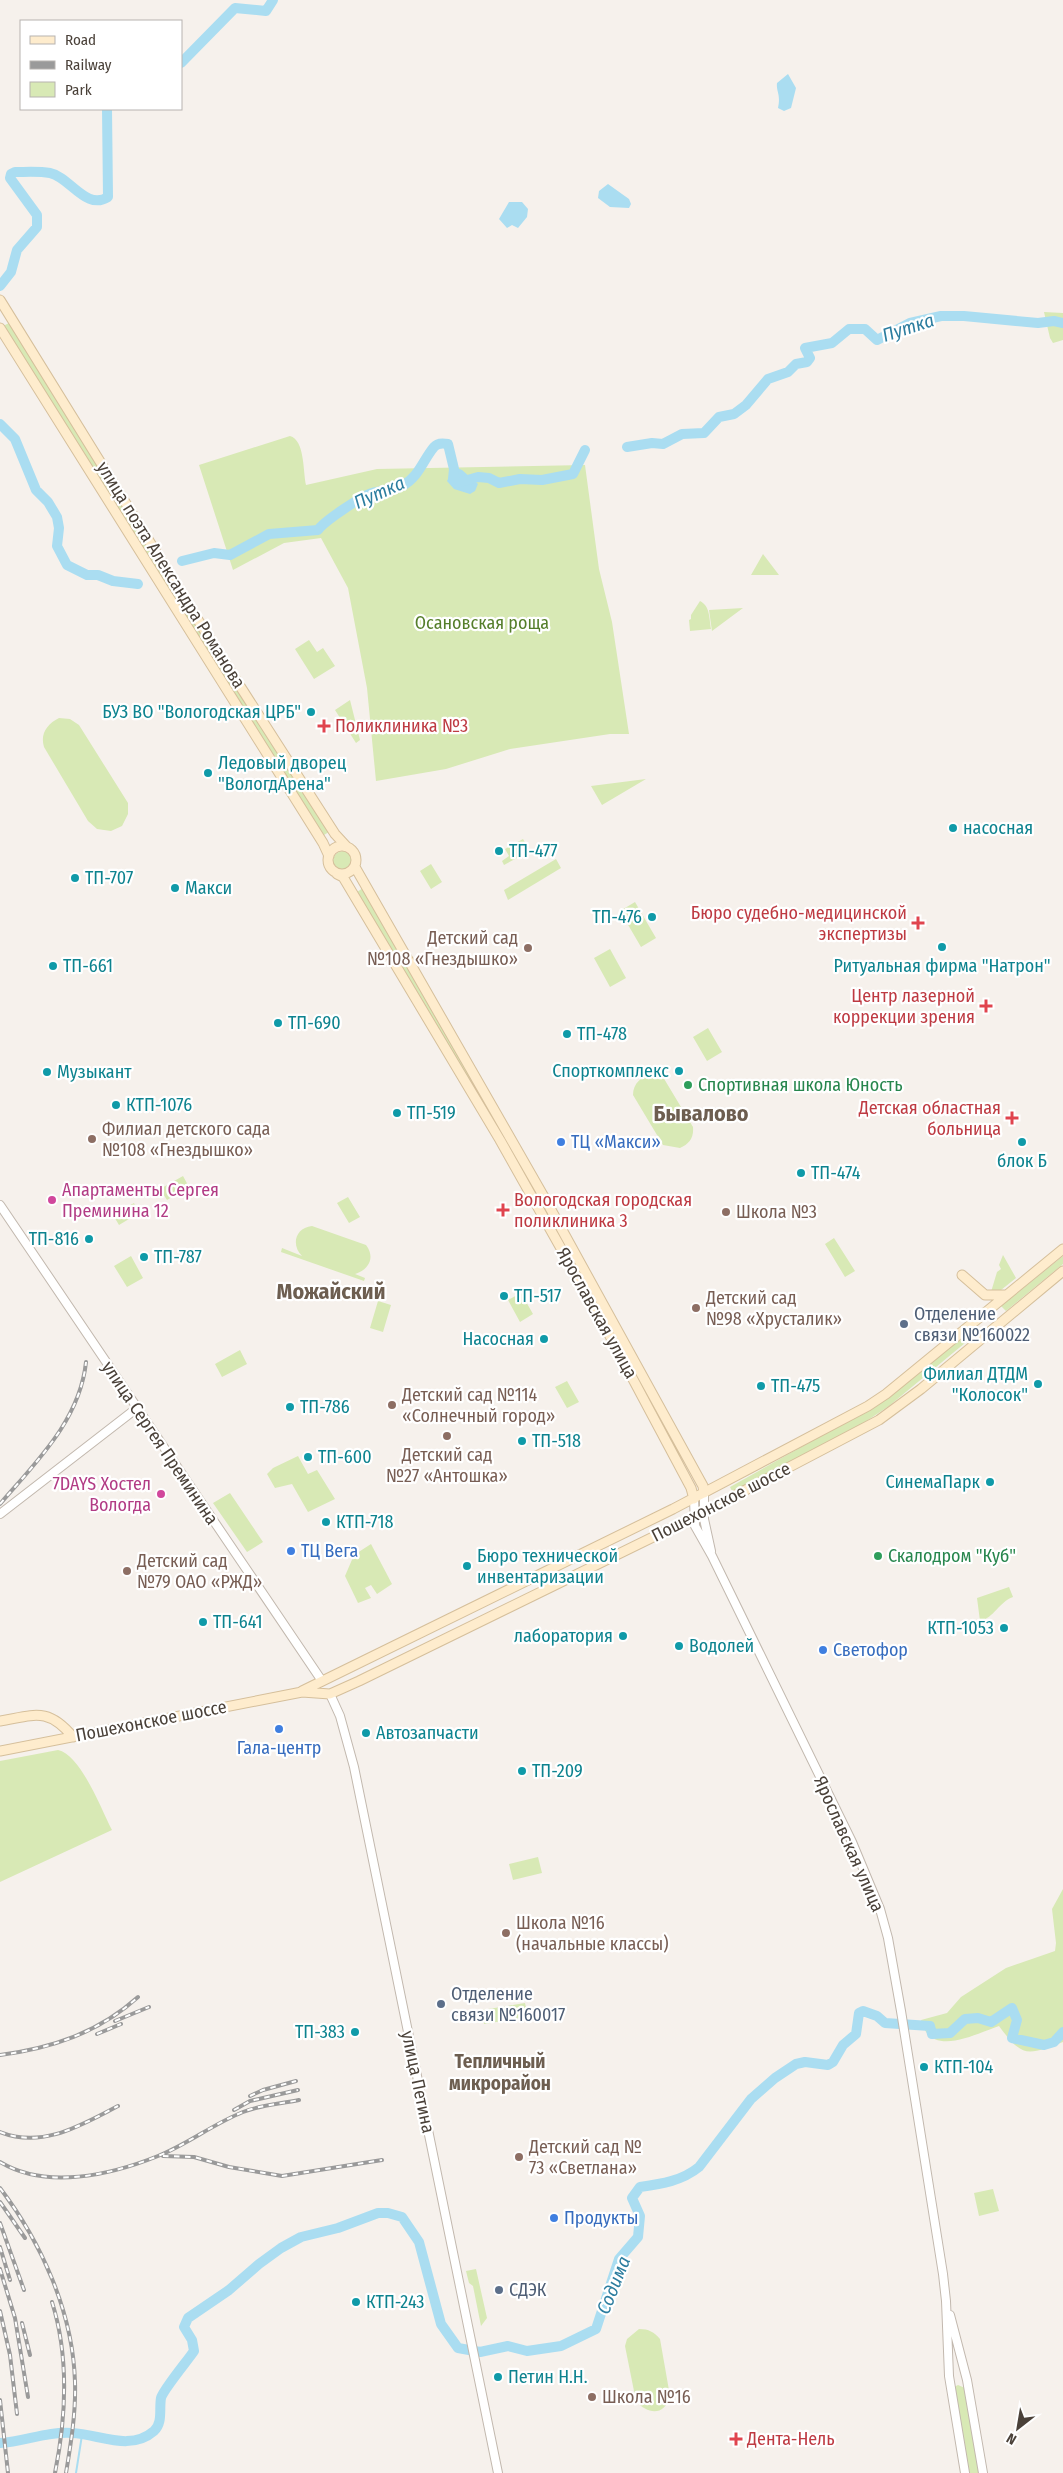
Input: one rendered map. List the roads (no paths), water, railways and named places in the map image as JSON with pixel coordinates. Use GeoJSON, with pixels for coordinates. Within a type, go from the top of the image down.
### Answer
{"type":"FeatureCollection","features":[{"type":"Feature","properties":{"kind":"main road","name":"улица поэта Александра Романова"},"geometry":{"type":"LineString","coordinates":[[0,300],[211,641],[335,834],[347,847]]}},
{"type":"Feature","properties":{"kind":"main road","name":"улица поэта Александра Романова"},"geometry":{"type":"LineString","coordinates":[[0,328],[323,843],[329,856]]}},
{"type":"Feature","properties":{"kind":"main road"},"geometry":{"type":"LineString","coordinates":[[337,847],[347,847],[355,854],[355,867],[346,874],[337,874],[330,868],[329,856],[337,847]]}},
{"type":"Feature","properties":{"kind":"main road","name":"Ярославская улица"},"geometry":{"type":"LineString","coordinates":[[355,867],[492,1103],[703,1486],[704,1493]]}},
{"type":"Feature","properties":{"kind":"main road","name":"Ярославская улица"},"geometry":{"type":"LineString","coordinates":[[337,874],[343,877],[500,1140],[627,1369],[691,1488],[694,1499]]}},
{"type":"Feature","properties":{"kind":"main road","name":"Пошехонское шоссе"},"geometry":{"type":"LineString","coordinates":[[302,1692],[694,1499],[868,1406],[1000,1302],[1063,1249]]}},
{"type":"Feature","properties":{"kind":"main road","name":"Пошехонское шоссе"},"geometry":{"type":"LineString","coordinates":[[0,1751],[302,1692],[330,1694],[694,1517],[879,1420],[969,1350],[1063,1271]]}},
{"type":"Feature","properties":{"kind":"main road"},"geometry":{"type":"LineString","coordinates":[[962,1275],[985,1295],[1008,1295]]}},
{"type":"Feature","properties":{"kind":"main road"},"geometry":{"type":"LineString","coordinates":[[1000,1302],[998,1309],[1001,1313],[1012,1314]]}},
{"type":"Feature","properties":{"kind":"main road"},"geometry":{"type":"LineString","coordinates":[[980,1318],[990,1332]]}},
{"type":"Feature","properties":{"kind":"main road"},"geometry":{"type":"LineString","coordinates":[[956,1337],[969,1336],[971,1343],[969,1350]]}},
{"type":"Feature","properties":{"kind":"main road"},"geometry":{"type":"LineString","coordinates":[[627,1369],[636,1373],[638,1370],[637,1365]]}},
{"type":"Feature","properties":{"kind":"main road"},"geometry":{"type":"LineString","coordinates":[[725,1483],[722,1490],[723,1494],[731,1498]]}},
{"type":"Feature","properties":{"kind":"main road"},"geometry":{"type":"LineString","coordinates":[[662,1514],[672,1520],[670,1528]]}},
{"type":"Feature","properties":{"kind":"main road"},"geometry":{"type":"LineString","coordinates":[[427,1631],[434,1644]]}},
{"type":"Feature","properties":{"kind":"main road"},"geometry":{"type":"LineString","coordinates":[[322,1681],[330,1694]]}},
{"type":"Feature","properties":{"kind":"main road"},"geometry":{"type":"LineString","coordinates":[[0,1721],[46,1715],[58,1721],[73,1737]]}},
{"type":"Feature","properties":{"kind":"street","name":"улица Сергея Преминина"},"geometry":{"type":"LineString","coordinates":[[0,1204],[322,1681]]}},
{"type":"Feature","properties":{"kind":"street"},"geometry":{"type":"LineString","coordinates":[[0,1514],[136,1408]]}},
{"type":"Feature","properties":{"kind":"street","name":"Ярославская улица"},"geometry":{"type":"LineString","coordinates":[[704,1493],[704,1512],[712,1556]]}},
{"type":"Feature","properties":{"kind":"street","name":"Ярославская улица"},"geometry":{"type":"LineString","coordinates":[[694,1499],[694,1517],[698,1532],[712,1556],[872,1888],[888,1938],[946,2301],[967,2380],[983,2473]]}},
{"type":"Feature","properties":{"kind":"street","name":"улица Петина"},"geometry":{"type":"LineString","coordinates":[[330,1694],[340,1716],[354,1767],[498,2473]]}},
{"type":"Feature","properties":{"kind":"street","name":"Ярославская улица"},"geometry":{"type":"LineString","coordinates":[[946,2301],[949,2376],[964,2473]]}},
{"type":"Feature","properties":{"kind":"street"},"geometry":{"type":"LineString","coordinates":[[949,2376],[959,2375],[967,2380]]}},
{"type":"Feature","properties":{"kind":"water"},"geometry":{"type":"Polygon","coordinates":[[[788,74],[796,88],[791,108],[784,111],[778,108],[777,83],[788,74]]]}},
{"type":"Feature","properties":{"kind":"water"},"geometry":{"type":"Polygon","coordinates":[[[608,184],[629,199],[631,204],[629,208],[610,207],[598,198],[599,191],[608,184]]]}},
{"type":"Feature","properties":{"kind":"water"},"geometry":{"type":"Polygon","coordinates":[[[509,202],[522,202],[528,209],[527,217],[518,228],[512,225],[507,228],[499,219],[509,202]]]}},
{"type":"Feature","properties":{"kind":"water"},"geometry":{"type":"Polygon","coordinates":[[[457,468],[478,484],[475,491],[470,494],[454,489],[447,481],[452,471],[457,468]]]}},
{"type":"Feature","properties":{"kind":"waterway"},"geometry":{"type":"LineString","coordinates":[[182,62],[235,8],[266,11],[273,0]]}},
{"type":"Feature","properties":{"kind":"waterway"},"geometry":{"type":"LineString","coordinates":[[0,286],[11,272],[17,250],[37,227],[37,215],[10,178],[11,174],[15,172],[50,173],[64,180],[78,192],[92,200],[108,197],[107,110]]}},
{"type":"Feature","properties":{"kind":"waterway","name":"Путка"},"geometry":{"type":"LineString","coordinates":[[627,447],[652,443],[663,444],[682,434],[704,433],[719,417],[734,414],[746,405],[768,379],[788,372],[796,364],[807,362],[810,358],[805,348],[832,343],[849,329],[865,329],[877,340],[910,323],[941,316],[1063,323]]}},
{"type":"Feature","properties":{"kind":"waterway","name":"Путка"},"geometry":{"type":"LineString","coordinates":[[0,424],[15,439],[36,490],[48,502],[57,517],[59,528],[57,546],[67,565],[87,575],[98,575],[113,581],[138,584]]}},
{"type":"Feature","properties":{"kind":"waterway","name":"Путка"},"geometry":{"type":"LineString","coordinates":[[182,561],[214,553],[230,555],[269,534],[318,530],[335,515],[367,495],[395,489],[408,482],[438,444],[448,444],[454,469],[453,479],[457,483],[478,477],[489,478],[499,483],[520,479],[542,480],[573,474],[585,450]]}},
{"type":"Feature","properties":{"kind":"waterway","name":"Содима"},"geometry":{"type":"LineString","coordinates":[[0,2443],[63,2433],[125,2441],[145,2437],[157,2428],[160,2420],[161,2398],[194,2351],[192,2340],[184,2327],[188,2318],[229,2290],[281,2248],[301,2237],[338,2228],[378,2213],[388,2213],[402,2217],[419,2242],[441,2324],[458,2348],[480,2352],[508,2346],[527,2351],[561,2346],[596,2329],[619,2259],[638,2237],[640,2216],[632,2198],[640,2187],[678,2179],[699,2167],[751,2099],[775,2078],[796,2064],[805,2062],[828,2065],[833,2062],[843,2045],[856,2034],[859,2013],[863,2011],[877,2016],[885,2023],[930,2026],[932,2034],[950,2033],[965,2019],[978,2018],[991,2022],[1012,2008],[1017,2020],[1012,2038],[1044,2045],[1054,2042],[1063,2032]]}},
{"type":"Feature","properties":{"kind":"waterway"},"geometry":{"type":"LineString","coordinates":[[76,2473],[82,2435]]}},
{"type":"Feature","properties":{"kind":"railway"},"geometry":{"type":"LineString","coordinates":[[0,1504],[41,1456],[66,1421],[82,1383],[86,1362]]}},
{"type":"Feature","properties":{"kind":"railway"},"geometry":{"type":"LineString","coordinates":[[0,2055],[38,2048],[74,2037],[107,2020],[123,2010],[138,1997]]}},
{"type":"Feature","properties":{"kind":"railway"},"geometry":{"type":"LineString","coordinates":[[115,2021],[149,2007]]}},
{"type":"Feature","properties":{"kind":"railway"},"geometry":{"type":"LineString","coordinates":[[97,2034],[121,2024]]}},
{"type":"Feature","properties":{"kind":"railway"},"geometry":{"type":"LineString","coordinates":[[250,2096],[263,2090],[296,2081]]}},
{"type":"Feature","properties":{"kind":"railway"},"geometry":{"type":"LineString","coordinates":[[234,2110],[250,2101],[298,2090]]}},
{"type":"Feature","properties":{"kind":"railway"},"geometry":{"type":"LineString","coordinates":[[0,2162],[18,2171],[37,2176],[79,2177],[99,2174],[158,2156],[243,2112],[263,2106],[299,2100]]}},
{"type":"Feature","properties":{"kind":"railway"},"geometry":{"type":"LineString","coordinates":[[0,2132],[16,2137],[46,2136],[76,2127],[118,2106]]}},
{"type":"Feature","properties":{"kind":"railway"},"geometry":{"type":"LineString","coordinates":[[163,2156],[194,2157],[229,2167],[282,2176],[382,2160]]}},
{"type":"Feature","properties":{"kind":"railway"},"geometry":{"type":"LineString","coordinates":[[0,2188],[29,2231],[41,2255],[52,2279],[68,2330],[73,2356],[75,2405],[66,2473]]}},
{"type":"Feature","properties":{"kind":"railway"},"geometry":{"type":"LineString","coordinates":[[0,2202],[25,2238]]}},
{"type":"Feature","properties":{"kind":"railway"},"geometry":{"type":"LineString","coordinates":[[0,2223],[24,2290]]}},
{"type":"Feature","properties":{"kind":"railway"},"geometry":{"type":"LineString","coordinates":[[0,2247],[10,2280]]}},
{"type":"Feature","properties":{"kind":"railway"},"geometry":{"type":"LineString","coordinates":[[0,2269],[15,2318],[28,2397]]}},
{"type":"Feature","properties":{"kind":"railway"},"geometry":{"type":"LineString","coordinates":[[52,2302],[61,2344],[64,2387],[62,2431],[55,2473]]}},
{"type":"Feature","properties":{"kind":"railway"},"geometry":{"type":"LineString","coordinates":[[0,2311],[10,2355],[17,2414]]}},
{"type":"Feature","properties":{"kind":"railway"},"geometry":{"type":"LineString","coordinates":[[22,2323],[30,2355]]}},
{"type":"Feature","properties":{"kind":"railway"},"geometry":{"type":"LineString","coordinates":[[0,2400],[8,2473]]}},
{"type":"Feature","properties":{"kind":"place","name":"БУЗ ВО \"Вологодская ЦРБ\""},"geometry":{"type":"Point","coordinates":[311,712]}},
{"type":"Feature","properties":{"kind":"place","name":"Поликлиника №3"},"geometry":{"type":"Point","coordinates":[324,726]}},
{"type":"Feature","properties":{"kind":"place","name":"Ледовый дворец \"ВологдАрена\""},"geometry":{"type":"Point","coordinates":[208,773]}},
{"type":"Feature","properties":{"kind":"place","name":"насосная"},"geometry":{"type":"Point","coordinates":[953,828]}},
{"type":"Feature","properties":{"kind":"place","name":"ТП-477"},"geometry":{"type":"Point","coordinates":[499,851]}},
{"type":"Feature","properties":{"kind":"place","name":"ТП-707"},"geometry":{"type":"Point","coordinates":[75,878]}},
{"type":"Feature","properties":{"kind":"place","name":"Макси"},"geometry":{"type":"Point","coordinates":[175,888]}},
{"type":"Feature","properties":{"kind":"place","name":"ТП-476"},"geometry":{"type":"Point","coordinates":[652,917]}},
{"type":"Feature","properties":{"kind":"place","name":"Бюро судебно-медицинской экспертизы"},"geometry":{"type":"Point","coordinates":[918,923]}},
{"type":"Feature","properties":{"kind":"place","name":"Ритуальная фирма \"Натрон\""},"geometry":{"type":"Point","coordinates":[942,947]}},
{"type":"Feature","properties":{"kind":"place","name":"Детский сад №108 «Гнездышко»"},"geometry":{"type":"Point","coordinates":[528,948]}},
{"type":"Feature","properties":{"kind":"place","name":"ТП-661"},"geometry":{"type":"Point","coordinates":[53,966]}},
{"type":"Feature","properties":{"kind":"place","name":"Центр лазерной коррекции зрения"},"geometry":{"type":"Point","coordinates":[986,1006]}},
{"type":"Feature","properties":{"kind":"place","name":"ТП-690"},"geometry":{"type":"Point","coordinates":[278,1023]}},
{"type":"Feature","properties":{"kind":"place","name":"ТП-478"},"geometry":{"type":"Point","coordinates":[567,1034]}},
{"type":"Feature","properties":{"kind":"place","name":"Спорткомплекс"},"geometry":{"type":"Point","coordinates":[679,1071]}},
{"type":"Feature","properties":{"kind":"place","name":"Музыкант"},"geometry":{"type":"Point","coordinates":[47,1072]}},
{"type":"Feature","properties":{"kind":"place","name":"Спортивная школа Юность"},"geometry":{"type":"Point","coordinates":[688,1085]}},
{"type":"Feature","properties":{"kind":"place","name":"КТП-1076"},"geometry":{"type":"Point","coordinates":[116,1105]}},
{"type":"Feature","properties":{"kind":"place","name":"ТП-519"},"geometry":{"type":"Point","coordinates":[397,1113]}},
{"type":"Feature","properties":{"kind":"place","name":"Детская областная больница"},"geometry":{"type":"Point","coordinates":[1012,1118]}},
{"type":"Feature","properties":{"kind":"place","name":"Филиал детского сада №108 «Гнездышко»"},"geometry":{"type":"Point","coordinates":[92,1139]}},
{"type":"Feature","properties":{"kind":"place","name":"ТЦ «Макси»"},"geometry":{"type":"Point","coordinates":[561,1142]}},
{"type":"Feature","properties":{"kind":"place","name":"блок Б"},"geometry":{"type":"Point","coordinates":[1022,1142]}},
{"type":"Feature","properties":{"kind":"place","name":"ТП-474"},"geometry":{"type":"Point","coordinates":[801,1173]}},
{"type":"Feature","properties":{"kind":"place","name":"Апартаменты Сергея Преминина 12"},"geometry":{"type":"Point","coordinates":[52,1200]}},
{"type":"Feature","properties":{"kind":"place","name":"Вологодская городская поликлиника 3"},"geometry":{"type":"Point","coordinates":[503,1210]}},
{"type":"Feature","properties":{"kind":"place","name":"Школа №3"},"geometry":{"type":"Point","coordinates":[726,1212]}},
{"type":"Feature","properties":{"kind":"place","name":"ТП-816"},"geometry":{"type":"Point","coordinates":[89,1239]}},
{"type":"Feature","properties":{"kind":"place","name":"ТП-787"},"geometry":{"type":"Point","coordinates":[144,1257]}},
{"type":"Feature","properties":{"kind":"place","name":"ТП-517"},"geometry":{"type":"Point","coordinates":[504,1296]}},
{"type":"Feature","properties":{"kind":"place","name":"Детский сад №98 «Хрусталик»"},"geometry":{"type":"Point","coordinates":[696,1308]}},
{"type":"Feature","properties":{"kind":"place","name":"Отделение связи №160022"},"geometry":{"type":"Point","coordinates":[904,1324]}},
{"type":"Feature","properties":{"kind":"place","name":"Насосная"},"geometry":{"type":"Point","coordinates":[544,1339]}},
{"type":"Feature","properties":{"kind":"place","name":"Филиал ДТДМ \"Колосок\""},"geometry":{"type":"Point","coordinates":[1038,1384]}},
{"type":"Feature","properties":{"kind":"place","name":"ТП-475"},"geometry":{"type":"Point","coordinates":[761,1386]}},
{"type":"Feature","properties":{"kind":"place","name":"Детский сад №114 «Солнечный город»"},"geometry":{"type":"Point","coordinates":[392,1405]}},
{"type":"Feature","properties":{"kind":"place","name":"ТП-786"},"geometry":{"type":"Point","coordinates":[290,1407]}},
{"type":"Feature","properties":{"kind":"place","name":"Детский сад №27 «Антошка»"},"geometry":{"type":"Point","coordinates":[447,1436]}},
{"type":"Feature","properties":{"kind":"place","name":"ТП-518"},"geometry":{"type":"Point","coordinates":[522,1441]}},
{"type":"Feature","properties":{"kind":"place","name":"ТП-600"},"geometry":{"type":"Point","coordinates":[308,1457]}},
{"type":"Feature","properties":{"kind":"place","name":"СинемаПарк"},"geometry":{"type":"Point","coordinates":[990,1482]}},
{"type":"Feature","properties":{"kind":"place","name":"7DAYS Хостел Вологда"},"geometry":{"type":"Point","coordinates":[161,1494]}},
{"type":"Feature","properties":{"kind":"place","name":"КТП-718"},"geometry":{"type":"Point","coordinates":[326,1522]}},
{"type":"Feature","properties":{"kind":"place","name":"ТЦ Вега"},"geometry":{"type":"Point","coordinates":[291,1551]}},
{"type":"Feature","properties":{"kind":"place","name":"Скалодром \"Куб\""},"geometry":{"type":"Point","coordinates":[878,1556]}},
{"type":"Feature","properties":{"kind":"place","name":"Бюро технической инвентаризации"},"geometry":{"type":"Point","coordinates":[467,1566]}},
{"type":"Feature","properties":{"kind":"place","name":"Детский сад №79 ОАО «РЖД»"},"geometry":{"type":"Point","coordinates":[127,1571]}},
{"type":"Feature","properties":{"kind":"place","name":"ТП-641"},"geometry":{"type":"Point","coordinates":[203,1622]}},
{"type":"Feature","properties":{"kind":"place","name":"КТП-1053"},"geometry":{"type":"Point","coordinates":[1004,1628]}},
{"type":"Feature","properties":{"kind":"place","name":"лаборатория"},"geometry":{"type":"Point","coordinates":[623,1636]}},
{"type":"Feature","properties":{"kind":"place","name":"Водолей"},"geometry":{"type":"Point","coordinates":[679,1646]}},
{"type":"Feature","properties":{"kind":"place","name":"Светофор"},"geometry":{"type":"Point","coordinates":[823,1650]}},
{"type":"Feature","properties":{"kind":"place","name":"Гала-центр"},"geometry":{"type":"Point","coordinates":[279,1729]}},
{"type":"Feature","properties":{"kind":"place","name":"Автозапчасти"},"geometry":{"type":"Point","coordinates":[366,1733]}},
{"type":"Feature","properties":{"kind":"place","name":"ТП-209"},"geometry":{"type":"Point","coordinates":[522,1771]}},
{"type":"Feature","properties":{"kind":"place","name":"Школа №16 (начальные классы)"},"geometry":{"type":"Point","coordinates":[506,1933]}},
{"type":"Feature","properties":{"kind":"place","name":"Отделение связи №160017"},"geometry":{"type":"Point","coordinates":[441,2004]}},
{"type":"Feature","properties":{"kind":"place","name":"ТП-383"},"geometry":{"type":"Point","coordinates":[355,2032]}},
{"type":"Feature","properties":{"kind":"place","name":"КТП-104"},"geometry":{"type":"Point","coordinates":[924,2067]}},
{"type":"Feature","properties":{"kind":"place","name":"Детский сад № 73 «Светлана»"},"geometry":{"type":"Point","coordinates":[519,2157]}},
{"type":"Feature","properties":{"kind":"place","name":"Продукты"},"geometry":{"type":"Point","coordinates":[554,2218]}},
{"type":"Feature","properties":{"kind":"place","name":"СДЭК"},"geometry":{"type":"Point","coordinates":[499,2290]}},
{"type":"Feature","properties":{"kind":"place","name":"КТП-243"},"geometry":{"type":"Point","coordinates":[356,2302]}},
{"type":"Feature","properties":{"kind":"place","name":"Петин Н.Н."},"geometry":{"type":"Point","coordinates":[498,2377]}},
{"type":"Feature","properties":{"kind":"place","name":"Школа №16"},"geometry":{"type":"Point","coordinates":[592,2397]}},
{"type":"Feature","properties":{"kind":"place","name":"Дента-Нель"},"geometry":{"type":"Point","coordinates":[736,2439]}},
{"type":"Feature","properties":{"kind":"district","name":"Бывалово"},"geometry":{"type":"Point","coordinates":[701,1113]}},
{"type":"Feature","properties":{"kind":"district","name":"Можайский"},"geometry":{"type":"Point","coordinates":[331,1291]}},
{"type":"Feature","properties":{"kind":"district","name":"Тепличный микрорайон"},"geometry":{"type":"Point","coordinates":[500,2072]}},
{"type":"Feature","properties":{"kind":"park label","name":"Осановская роща"},"geometry":{"type":"Point","coordinates":[482,623]}}]}
